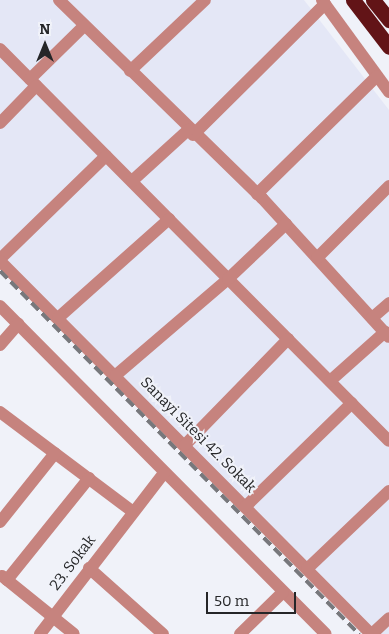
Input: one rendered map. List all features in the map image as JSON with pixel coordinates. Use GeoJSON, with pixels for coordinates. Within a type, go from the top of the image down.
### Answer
{"type":"FeatureCollection","features":[{"type":"Feature","properties":{"kind":"highway"},"geometry":{"type":"LineString","coordinates":[[353,0],[389,47]]}},
{"type":"Feature","properties":{"kind":"highway"},"geometry":{"type":"LineString","coordinates":[[373,0],[389,20]]}},
{"type":"Feature","properties":{"kind":"street"},"geometry":{"type":"LineString","coordinates":[[130,71],[205,0]]}},
{"type":"Feature","properties":{"kind":"street"},"geometry":{"type":"LineString","coordinates":[[132,181],[191,132],[323,2],[389,92]]}},
{"type":"Feature","properties":{"kind":"street"},"geometry":{"type":"LineString","coordinates":[[67,3],[84,26],[191,132],[257,194],[387,334],[330,381]]}},
{"type":"Feature","properties":{"kind":"street"},"geometry":{"type":"LineString","coordinates":[[0,123],[33,82],[84,26]]}},
{"type":"Feature","properties":{"kind":"street"},"geometry":{"type":"LineString","coordinates":[[0,49],[389,441]]}},
{"type":"Feature","properties":{"kind":"street"},"geometry":{"type":"LineString","coordinates":[[257,194],[377,76]]}},
{"type":"Feature","properties":{"kind":"street"},"geometry":{"type":"LineString","coordinates":[[0,260],[106,156]]}},
{"type":"Feature","properties":{"kind":"street"},"geometry":{"type":"LineString","coordinates":[[317,258],[389,186]]}},
{"type":"Feature","properties":{"kind":"street"},"geometry":{"type":"LineString","coordinates":[[58,318],[168,219]]}},
{"type":"Feature","properties":{"kind":"street"},"geometry":{"type":"LineString","coordinates":[[116,375],[228,279],[286,224]]}},
{"type":"Feature","properties":{"kind":"street","name":"Sanayi Sitesi 42. Sokak"},"geometry":{"type":"LineString","coordinates":[[0,260],[371,634]]}},
{"type":"Feature","properties":{"kind":"street"},"geometry":{"type":"LineString","coordinates":[[372,318],[389,303]]}},
{"type":"Feature","properties":{"kind":"street"},"geometry":{"type":"LineString","coordinates":[[0,306],[326,634]]}},
{"type":"Feature","properties":{"kind":"street"},"geometry":{"type":"LineString","coordinates":[[0,346],[18,324]]}},
{"type":"Feature","properties":{"kind":"street"},"geometry":{"type":"LineString","coordinates":[[185,445],[288,339]]}},
{"type":"Feature","properties":{"kind":"street"},"geometry":{"type":"LineString","coordinates":[[246,507],[352,404]]}},
{"type":"Feature","properties":{"kind":"street"},"geometry":{"type":"LineString","coordinates":[[0,412],[132,511]]}},
{"type":"Feature","properties":{"kind":"street"},"geometry":{"type":"LineString","coordinates":[[0,522],[55,453]]}},
{"type":"Feature","properties":{"kind":"street","name":"23. Sokak"},"geometry":{"type":"LineString","coordinates":[[40,634],[132,511],[164,473]]}},
{"type":"Feature","properties":{"kind":"street"},"geometry":{"type":"LineString","coordinates":[[74,634],[3,578],[89,478]]}},
{"type":"Feature","properties":{"kind":"street"},"geometry":{"type":"LineString","coordinates":[[307,569],[389,491]]}},
{"type":"Feature","properties":{"kind":"street"},"geometry":{"type":"LineString","coordinates":[[89,568],[162,634]]}},
{"type":"Feature","properties":{"kind":"street"},"geometry":{"type":"LineString","coordinates":[[240,634],[283,592]]}},
{"type":"Feature","properties":{"kind":"street"},"geometry":{"type":"LineString","coordinates":[[371,634],[389,618]]}},
{"type":"Feature","properties":{"kind":"shaded area"},"geometry":{"type":"Polygon","coordinates":[[[0,0],[304,0],[389,110],[389,634],[378,634],[0,254],[0,0]]]}},
{"type":"Feature","properties":{"kind":"railway"},"geometry":{"type":"LineString","coordinates":[[0,271],[359,634]]}}]}
